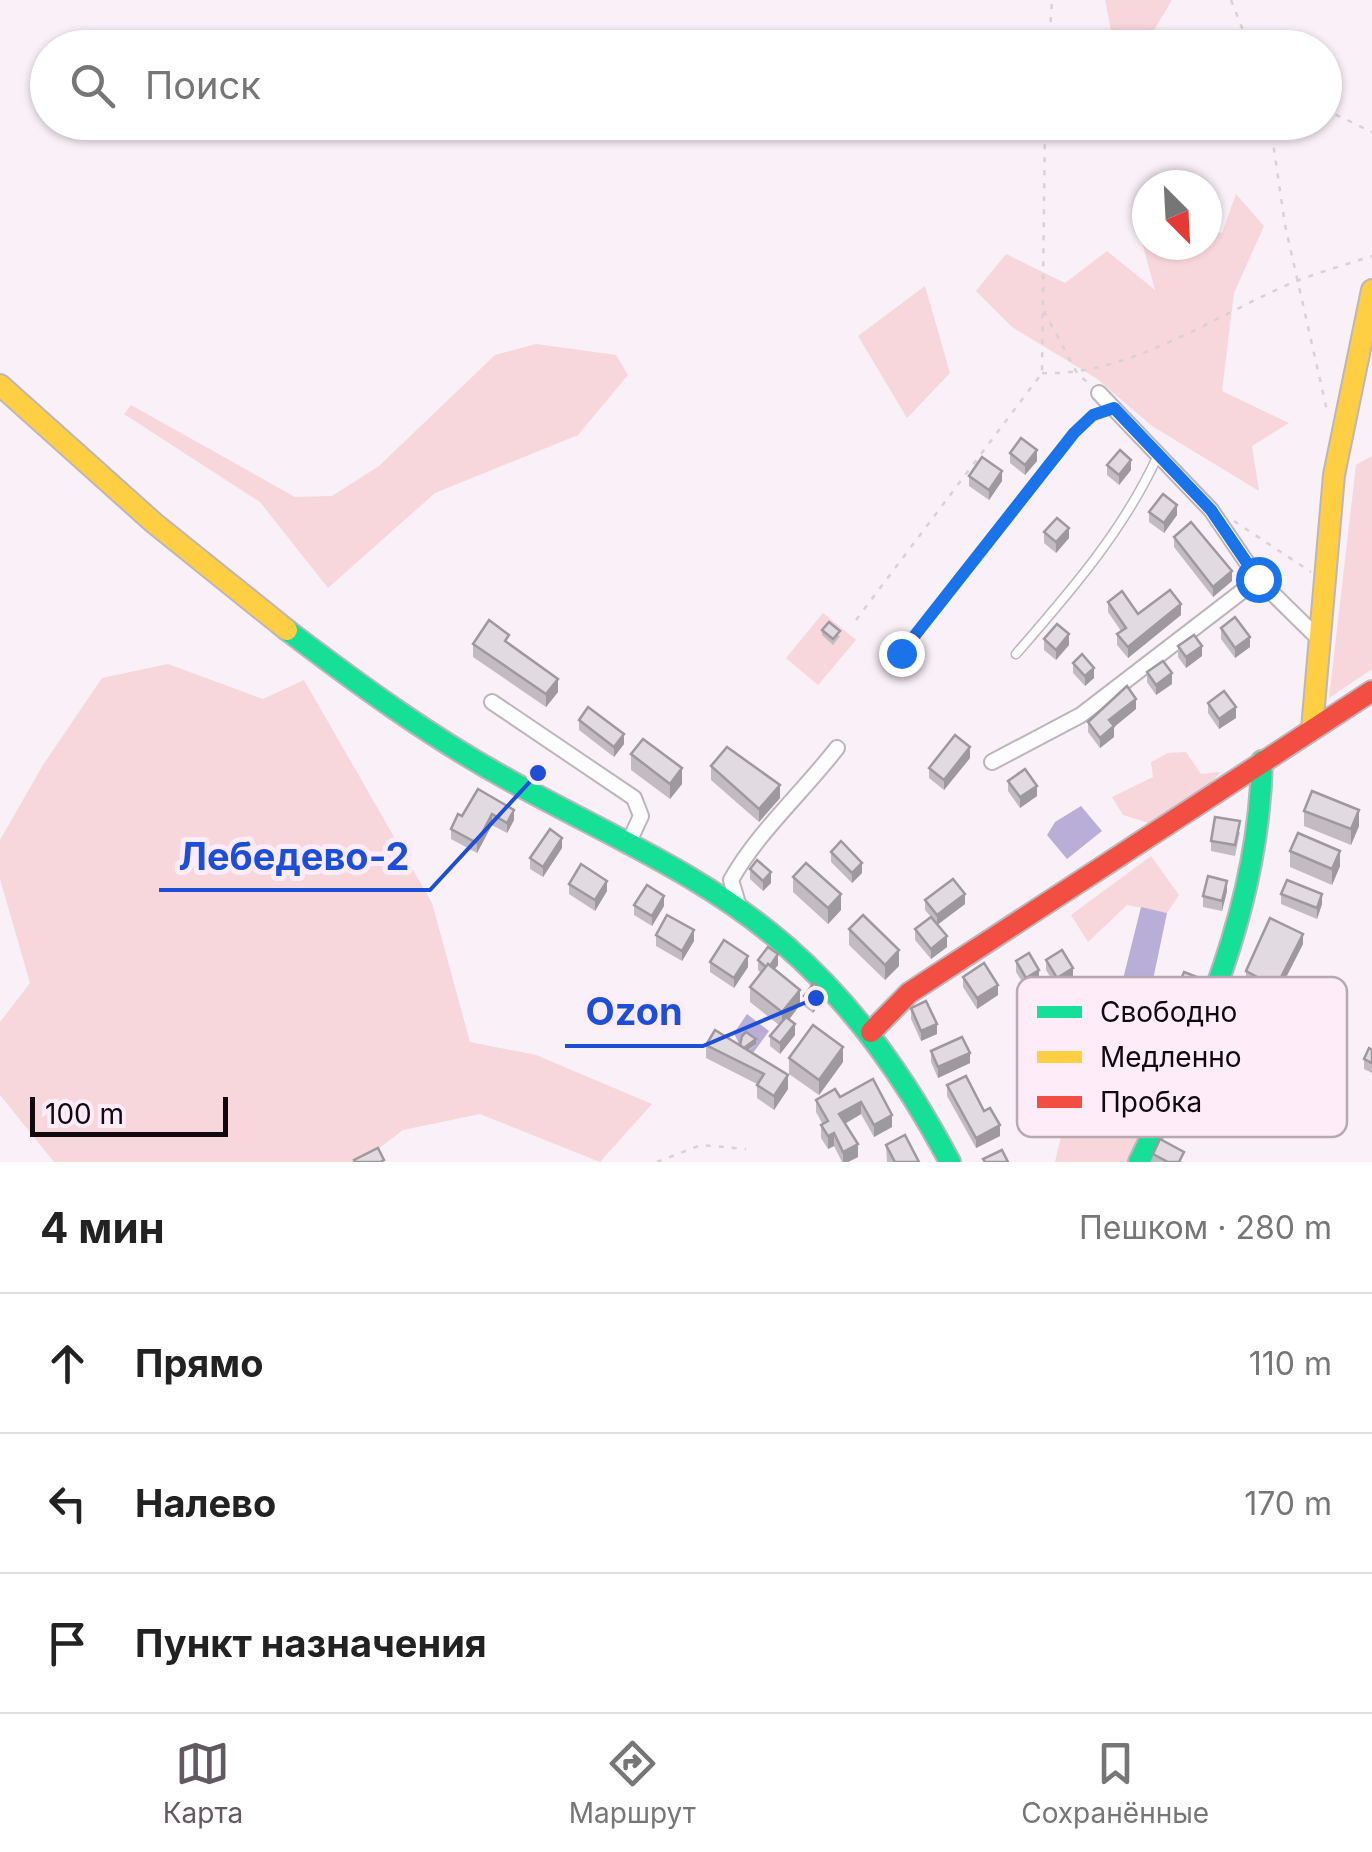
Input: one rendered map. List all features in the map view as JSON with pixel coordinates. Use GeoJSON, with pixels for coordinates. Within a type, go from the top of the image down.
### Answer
{"type":"FeatureCollection","features":[{"type":"Feature","properties":{"kind":"street"},"geometry":{"type":"LineString","coordinates":[[1312,730],[1318,638],[1328,584],[1334,475],[1372,290]]}},
{"type":"Feature","properties":{"kind":"street"},"geometry":{"type":"LineString","coordinates":[[0,385],[216,571],[399,712],[476,763],[740,910],[816,972],[871,1032],[916,1097],[950,1162]]}},
{"type":"Feature","properties":{"kind":"street"},"geometry":{"type":"LineString","coordinates":[[1099,393],[1211,510],[1258,579],[1318,638]]}},
{"type":"Feature","properties":{"kind":"street"},"geometry":{"type":"LineString","coordinates":[[992,762],[1081,715],[1258,579]]}},
{"type":"Feature","properties":{"kind":"street"},"geometry":{"type":"LineString","coordinates":[[871,1032],[909,992],[1372,691]]}},
{"type":"Feature","properties":{"kind":"street"},"geometry":{"type":"LineString","coordinates":[[492,702],[634,798],[642,816],[627,846]]}},
{"type":"Feature","properties":{"kind":"street"},"geometry":{"type":"LineString","coordinates":[[740,910],[730,880],[744,856],[797,801],[837,748]]}},
{"type":"Feature","properties":{"kind":"street"},"geometry":{"type":"LineString","coordinates":[[1222,977],[1264,814],[1262,761]]}},
{"type":"Feature","properties":{"kind":"street"},"geometry":{"type":"LineString","coordinates":[[1139,1162],[1151,1137]]}},
{"type":"Feature","properties":{"kind":"lane"},"geometry":{"type":"LineString","coordinates":[[1016,654],[1096,558],[1143,490],[1160,453]]}},
{"type":"Feature","properties":{"kind":"path"},"geometry":{"type":"LineString","coordinates":[[1050,30],[1052,0]]}},
{"type":"Feature","properties":{"kind":"path"},"geometry":{"type":"LineString","coordinates":[[1231,0],[1243,30]]}},
{"type":"Feature","properties":{"kind":"path"},"geometry":{"type":"LineString","coordinates":[[1342,118],[1372,132]]}},
{"type":"Feature","properties":{"kind":"path"},"geometry":{"type":"LineString","coordinates":[[856,620],[1042,373],[1045,140]]}},
{"type":"Feature","properties":{"kind":"path"},"geometry":{"type":"LineString","coordinates":[[1273,140],[1297,281],[1329,420]]}},
{"type":"Feature","properties":{"kind":"path"},"geometry":{"type":"LineString","coordinates":[[1042,373],[1078,374],[1225,318],[1297,281],[1372,256]]}},
{"type":"Feature","properties":{"kind":"path"},"geometry":{"type":"LineString","coordinates":[[1043,310],[1078,374],[1099,393]]}},
{"type":"Feature","properties":{"kind":"path"},"geometry":{"type":"LineString","coordinates":[[901,653],[1074,433],[1093,415],[1114,408]]}},
{"type":"Feature","properties":{"kind":"path"},"geometry":{"type":"LineString","coordinates":[[1211,510],[1244,525],[1328,584]]}},
{"type":"Feature","properties":{"kind":"path"},"geometry":{"type":"LineString","coordinates":[[657,1162],[701,1144],[746,1149]]}},
{"type":"Feature","properties":{"kind":"shaded area"},"geometry":{"type":"Polygon","coordinates":[[[1105,0],[1172,0],[1154,30],[1111,30],[1105,0]]]}},
{"type":"Feature","properties":{"kind":"shaded area"},"geometry":{"type":"Polygon","coordinates":[[[1236,194],[1264,226],[1234,293],[1222,391],[1289,423],[1252,446],[1259,491],[1152,426],[1096,378],[1012,327],[976,291],[1006,254],[1065,283],[1107,251],[1155,290],[1147,260],[1222,260],[1222,233],[1236,194]]]}},
{"type":"Feature","properties":{"kind":"shaded area"},"geometry":{"type":"Polygon","coordinates":[[[925,286],[950,373],[907,418],[858,336],[925,286]]]}},
{"type":"Feature","properties":{"kind":"shaded area"},"geometry":{"type":"Polygon","coordinates":[[[536,344],[616,355],[628,375],[578,435],[435,493],[328,588],[260,502],[124,414],[131,405],[295,497],[332,496],[379,466],[495,355],[536,344]]]}},
{"type":"Feature","properties":{"kind":"shaded area"},"geometry":{"type":"Polygon","coordinates":[[[1372,456],[1372,669],[1329,698],[1356,465],[1372,456]]]}},
{"type":"Feature","properties":{"kind":"shaded area"},"geometry":{"type":"Polygon","coordinates":[[[823,613],[856,640],[818,685],[786,658],[823,613]]]}},
{"type":"Feature","properties":{"kind":"shaded area"},"geometry":{"type":"Polygon","coordinates":[[[168,664],[263,699],[304,680],[432,903],[470,1042],[536,1055],[652,1104],[600,1162],[480,1114],[403,1130],[361,1162],[54,1162],[0,1095],[0,1022],[30,983],[0,879],[0,840],[43,765],[102,678],[168,664]]]}},
{"type":"Feature","properties":{"kind":"shaded area"},"geometry":{"type":"Polygon","coordinates":[[[1186,752],[1201,774],[1220,772],[1207,789],[1152,824],[1123,815],[1112,797],[1153,777],[1151,762],[1168,753],[1186,752]]]}},
{"type":"Feature","properties":{"kind":"shaded area"},"geometry":{"type":"Polygon","coordinates":[[[1081,806],[1102,831],[1067,859],[1047,835],[1055,822],[1081,806]]]}},
{"type":"Feature","properties":{"kind":"shaded area"},"geometry":{"type":"Polygon","coordinates":[[[1151,856],[1179,895],[1167,913],[1127,905],[1088,942],[1071,915],[1151,856]]]}},
{"type":"Feature","properties":{"kind":"shaded area"},"geometry":{"type":"Polygon","coordinates":[[[1141,907],[1167,913],[1154,977],[1124,977],[1141,907]]]}},
{"type":"Feature","properties":{"kind":"shaded area"},"geometry":{"type":"Polygon","coordinates":[[[747,1014],[769,1031],[753,1053],[749,1050],[755,1045],[739,1044],[734,1033],[747,1014]]]}},
{"type":"Feature","properties":{"kind":"shaded area"},"geometry":{"type":"Polygon","coordinates":[[[1061,1137],[1141,1137],[1128,1162],[1055,1162],[1061,1137]]]}},
{"type":"Feature","properties":{"kind":"building"},"geometry":{"type":"Polygon","coordinates":[[[1021,438],[1037,450],[1025,465],[1010,453],[1021,438]]]}},
{"type":"Feature","properties":{"kind":"building"},"geometry":{"type":"Polygon","coordinates":[[[1120,450],[1131,460],[1119,475],[1107,465],[1120,450]]]}},
{"type":"Feature","properties":{"kind":"building"},"geometry":{"type":"Polygon","coordinates":[[[982,457],[1002,471],[989,490],[969,476],[982,457]]]}},
{"type":"Feature","properties":{"kind":"building"},"geometry":{"type":"Polygon","coordinates":[[[1163,494],[1177,505],[1164,523],[1149,512],[1163,494]]]}},
{"type":"Feature","properties":{"kind":"building"},"geometry":{"type":"Polygon","coordinates":[[[1057,518],[1069,528],[1056,542],[1044,532],[1057,518]]]}},
{"type":"Feature","properties":{"kind":"building"},"geometry":{"type":"Polygon","coordinates":[[[1191,522],[1232,571],[1213,587],[1174,537],[1191,522]]]}},
{"type":"Feature","properties":{"kind":"building"},"geometry":{"type":"Polygon","coordinates":[[[1170,590],[1181,604],[1128,647],[1117,634],[1126,628],[1108,602],[1122,591],[1138,614],[1170,590]]]}},
{"type":"Feature","properties":{"kind":"building"},"geometry":{"type":"Polygon","coordinates":[[[1235,617],[1250,637],[1235,648],[1221,628],[1235,617]]]}},
{"type":"Feature","properties":{"kind":"building"},"geometry":{"type":"Polygon","coordinates":[[[489,620],[509,635],[505,641],[558,679],[546,694],[473,644],[489,620]]]}},
{"type":"Feature","properties":{"kind":"building"},"geometry":{"type":"Polygon","coordinates":[[[829,622],[840,631],[833,639],[822,630],[829,622]]]}},
{"type":"Feature","properties":{"kind":"building"},"geometry":{"type":"Polygon","coordinates":[[[1057,624],[1069,634],[1056,650],[1044,639],[1057,624]]]}},
{"type":"Feature","properties":{"kind":"building"},"geometry":{"type":"Polygon","coordinates":[[[1194,635],[1202,646],[1186,657],[1178,646],[1194,635]]]}},
{"type":"Feature","properties":{"kind":"building"},"geometry":{"type":"Polygon","coordinates":[[[1082,654],[1094,668],[1085,676],[1073,663],[1082,654]]]}},
{"type":"Feature","properties":{"kind":"building"},"geometry":{"type":"Polygon","coordinates":[[[1163,661],[1172,673],[1156,685],[1147,672],[1163,661]]]}},
{"type":"Feature","properties":{"kind":"building"},"geometry":{"type":"Polygon","coordinates":[[[1127,686],[1136,699],[1109,720],[1114,726],[1100,738],[1088,722],[1127,686]]]}},
{"type":"Feature","properties":{"kind":"building"},"geometry":{"type":"Polygon","coordinates":[[[1224,691],[1236,707],[1219,719],[1208,703],[1224,691]]]}},
{"type":"Feature","properties":{"kind":"building"},"geometry":{"type":"Polygon","coordinates":[[[588,707],[624,734],[614,747],[579,720],[588,707]]]}},
{"type":"Feature","properties":{"kind":"building"},"geometry":{"type":"Polygon","coordinates":[[[955,735],[970,747],[944,780],[929,768],[955,735]]]}},
{"type":"Feature","properties":{"kind":"building"},"geometry":{"type":"Polygon","coordinates":[[[643,739],[682,768],[670,784],[631,754],[643,739]]]}},
{"type":"Feature","properties":{"kind":"building"},"geometry":{"type":"Polygon","coordinates":[[[727,747],[780,785],[759,809],[711,766],[727,747]]]}},
{"type":"Feature","properties":{"kind":"building"},"geometry":{"type":"Polygon","coordinates":[[[1025,769],[1037,786],[1020,797],[1008,781],[1025,769]]]}},
{"type":"Feature","properties":{"kind":"building"},"geometry":{"type":"Polygon","coordinates":[[[478,789],[514,810],[507,823],[492,814],[477,843],[451,829],[478,789]]]}},
{"type":"Feature","properties":{"kind":"building"},"geometry":{"type":"Polygon","coordinates":[[[1312,791],[1359,810],[1351,829],[1304,811],[1312,791]]]}},
{"type":"Feature","properties":{"kind":"building"},"geometry":{"type":"Polygon","coordinates":[[[1215,817],[1240,821],[1235,845],[1211,841],[1215,817]]]}},
{"type":"Feature","properties":{"kind":"building"},"geometry":{"type":"Polygon","coordinates":[[[550,829],[562,838],[543,867],[530,858],[550,829]]]}},
{"type":"Feature","properties":{"kind":"building"},"geometry":{"type":"Polygon","coordinates":[[[1298,833],[1340,851],[1332,869],[1290,851],[1298,833]]]}},
{"type":"Feature","properties":{"kind":"building"},"geometry":{"type":"Polygon","coordinates":[[[841,841],[862,863],[852,873],[831,852],[841,841]]]}},
{"type":"Feature","properties":{"kind":"building"},"geometry":{"type":"Polygon","coordinates":[[[757,860],[771,872],[763,881],[750,869],[757,860]]]}},
{"type":"Feature","properties":{"kind":"building"},"geometry":{"type":"Polygon","coordinates":[[[806,863],[841,894],[828,908],[793,877],[806,863]]]}},
{"type":"Feature","properties":{"kind":"building"},"geometry":{"type":"Polygon","coordinates":[[[581,864],[607,881],[595,900],[569,884],[581,864]]]}},
{"type":"Feature","properties":{"kind":"building"},"geometry":{"type":"Polygon","coordinates":[[[1208,876],[1227,881],[1222,901],[1203,896],[1208,876]]]}},
{"type":"Feature","properties":{"kind":"building"},"geometry":{"type":"Polygon","coordinates":[[[953,879],[965,894],[937,915],[925,900],[953,879]]]}},
{"type":"Feature","properties":{"kind":"building"},"geometry":{"type":"Polygon","coordinates":[[[1287,880],[1322,894],[1317,908],[1281,894],[1287,880]]]}},
{"type":"Feature","properties":{"kind":"building"},"geometry":{"type":"Polygon","coordinates":[[[647,885],[664,896],[652,916],[634,905],[647,885]]]}},
{"type":"Feature","properties":{"kind":"building"},"geometry":{"type":"Polygon","coordinates":[[[667,915],[694,930],[682,951],[656,935],[667,915]]]}},
{"type":"Feature","properties":{"kind":"building"},"geometry":{"type":"Polygon","coordinates":[[[863,915],[899,950],[885,965],[849,929],[863,915]]]}},
{"type":"Feature","properties":{"kind":"building"},"geometry":{"type":"Polygon","coordinates":[[[931,917],[947,936],[931,949],[915,929],[931,917]]]}},
{"type":"Feature","properties":{"kind":"building"},"geometry":{"type":"Polygon","coordinates":[[[1270,918],[1303,934],[1281,977],[1257,977],[1246,971],[1270,918]]]}},
{"type":"Feature","properties":{"kind":"building"},"geometry":{"type":"Polygon","coordinates":[[[724,940],[748,956],[734,978],[710,962],[724,940]]]}},
{"type":"Feature","properties":{"kind":"building"},"geometry":{"type":"Polygon","coordinates":[[[768,947],[778,954],[766,967],[758,960],[768,947]]]}},
{"type":"Feature","properties":{"kind":"building"},"geometry":{"type":"Polygon","coordinates":[[[1062,950],[1073,968],[1056,977],[1046,960],[1062,950]]]}},
{"type":"Feature","properties":{"kind":"building"},"geometry":{"type":"Polygon","coordinates":[[[1029,953],[1039,970],[1025,977],[1016,961],[1029,953]]]}},
{"type":"Feature","properties":{"kind":"building"},"geometry":{"type":"Polygon","coordinates":[[[984,963],[998,985],[977,998],[963,977],[984,963]]]}},
{"type":"Feature","properties":{"kind":"building"},"geometry":{"type":"Polygon","coordinates":[[[768,964],[800,990],[782,1012],[750,987],[768,964]]]}},
{"type":"Feature","properties":{"kind":"building"},"geometry":{"type":"Polygon","coordinates":[[[814,983],[822,991],[813,1002],[804,996],[814,983]]]}},
{"type":"Feature","properties":{"kind":"building"},"geometry":{"type":"Polygon","coordinates":[[[926,1001],[937,1024],[921,1031],[911,1008],[926,1001]]]}},
{"type":"Feature","properties":{"kind":"building"},"geometry":{"type":"Polygon","coordinates":[[[786,1017],[795,1024],[780,1043],[770,1036],[786,1017]]]}},
{"type":"Feature","properties":{"kind":"building"},"geometry":{"type":"Polygon","coordinates":[[[813,1025],[843,1047],[819,1080],[789,1058],[813,1025]]]}},
{"type":"Feature","properties":{"kind":"building"},"geometry":{"type":"Polygon","coordinates":[[[715,1030],[788,1075],[774,1096],[757,1085],[764,1074],[706,1045],[715,1030]]]}},
{"type":"Feature","properties":{"kind":"building"},"geometry":{"type":"Polygon","coordinates":[[[746,1032],[756,1039],[744,1048],[740,1045],[746,1032]]]}},
{"type":"Feature","properties":{"kind":"building"},"geometry":{"type":"Polygon","coordinates":[[[962,1037],[970,1053],[938,1067],[931,1051],[962,1037]]]}},
{"type":"Feature","properties":{"kind":"building"},"geometry":{"type":"Polygon","coordinates":[[[1369,1048],[1372,1050],[1372,1063],[1364,1059],[1369,1048]]]}},
{"type":"Feature","properties":{"kind":"building"},"geometry":{"type":"Polygon","coordinates":[[[966,1076],[984,1111],[990,1108],[1000,1125],[976,1138],[947,1085],[966,1076]]]}},
{"type":"Feature","properties":{"kind":"building"},"geometry":{"type":"Polygon","coordinates":[[[873,1079],[892,1115],[874,1125],[861,1102],[839,1114],[858,1144],[843,1152],[834,1133],[828,1136],[821,1125],[828,1121],[816,1100],[835,1089],[840,1097],[873,1079]]]}},
{"type":"Feature","properties":{"kind":"building"},"geometry":{"type":"Polygon","coordinates":[[[905,1135],[919,1162],[895,1162],[886,1145],[905,1135]]]}},
{"type":"Feature","properties":{"kind":"building"},"geometry":{"type":"Polygon","coordinates":[[[1160,1139],[1184,1152],[1179,1162],[1168,1162],[1153,1154],[1160,1139]]]}},
{"type":"Feature","properties":{"kind":"building"},"geometry":{"type":"Polygon","coordinates":[[[378,1148],[384,1160],[355,1162],[354,1160],[378,1148]]]}},
{"type":"Feature","properties":{"kind":"building"},"geometry":{"type":"Polygon","coordinates":[[[1002,1150],[1008,1162],[983,1159],[1002,1150]]]}},
{"type":"Feature","properties":{"kind":"traffic: fast"},"geometry":{"type":"LineString","coordinates":[[287,630],[450,745],[686,875],[754,920],[811,969],[857,1020],[898,1074],[950,1162]]}},
{"type":"Feature","properties":{"kind":"traffic: fast"},"geometry":{"type":"LineString","coordinates":[[1220,977],[1250,867],[1262,761]]}},
{"type":"Feature","properties":{"kind":"traffic: fast"},"geometry":{"type":"LineString","coordinates":[[1139,1162],[1151,1137]]}},
{"type":"Feature","properties":{"kind":"traffic: slow"},"geometry":{"type":"LineString","coordinates":[[1312,729],[1334,475],[1372,290]]}},
{"type":"Feature","properties":{"kind":"traffic: slow"},"geometry":{"type":"LineString","coordinates":[[0,385],[154,523],[287,630]]}},
{"type":"Feature","properties":{"kind":"traffic: jam"},"geometry":{"type":"LineString","coordinates":[[871,1032],[909,993],[1372,691]]}},
{"type":"Feature","properties":{"kind":"place","name":"Лебедево-2"},"geometry":{"type":"Point","coordinates":[538,773]}},
{"type":"Feature","properties":{"kind":"place","name":"Ozon"},"geometry":{"type":"Point","coordinates":[816,998]}},
{"type":"Feature","properties":{"kind":"route"},"geometry":{"type":"LineString","coordinates":[[901,653],[1074,433],[1093,415],[1114,408],[1211,510],[1258,579]]}}]}
